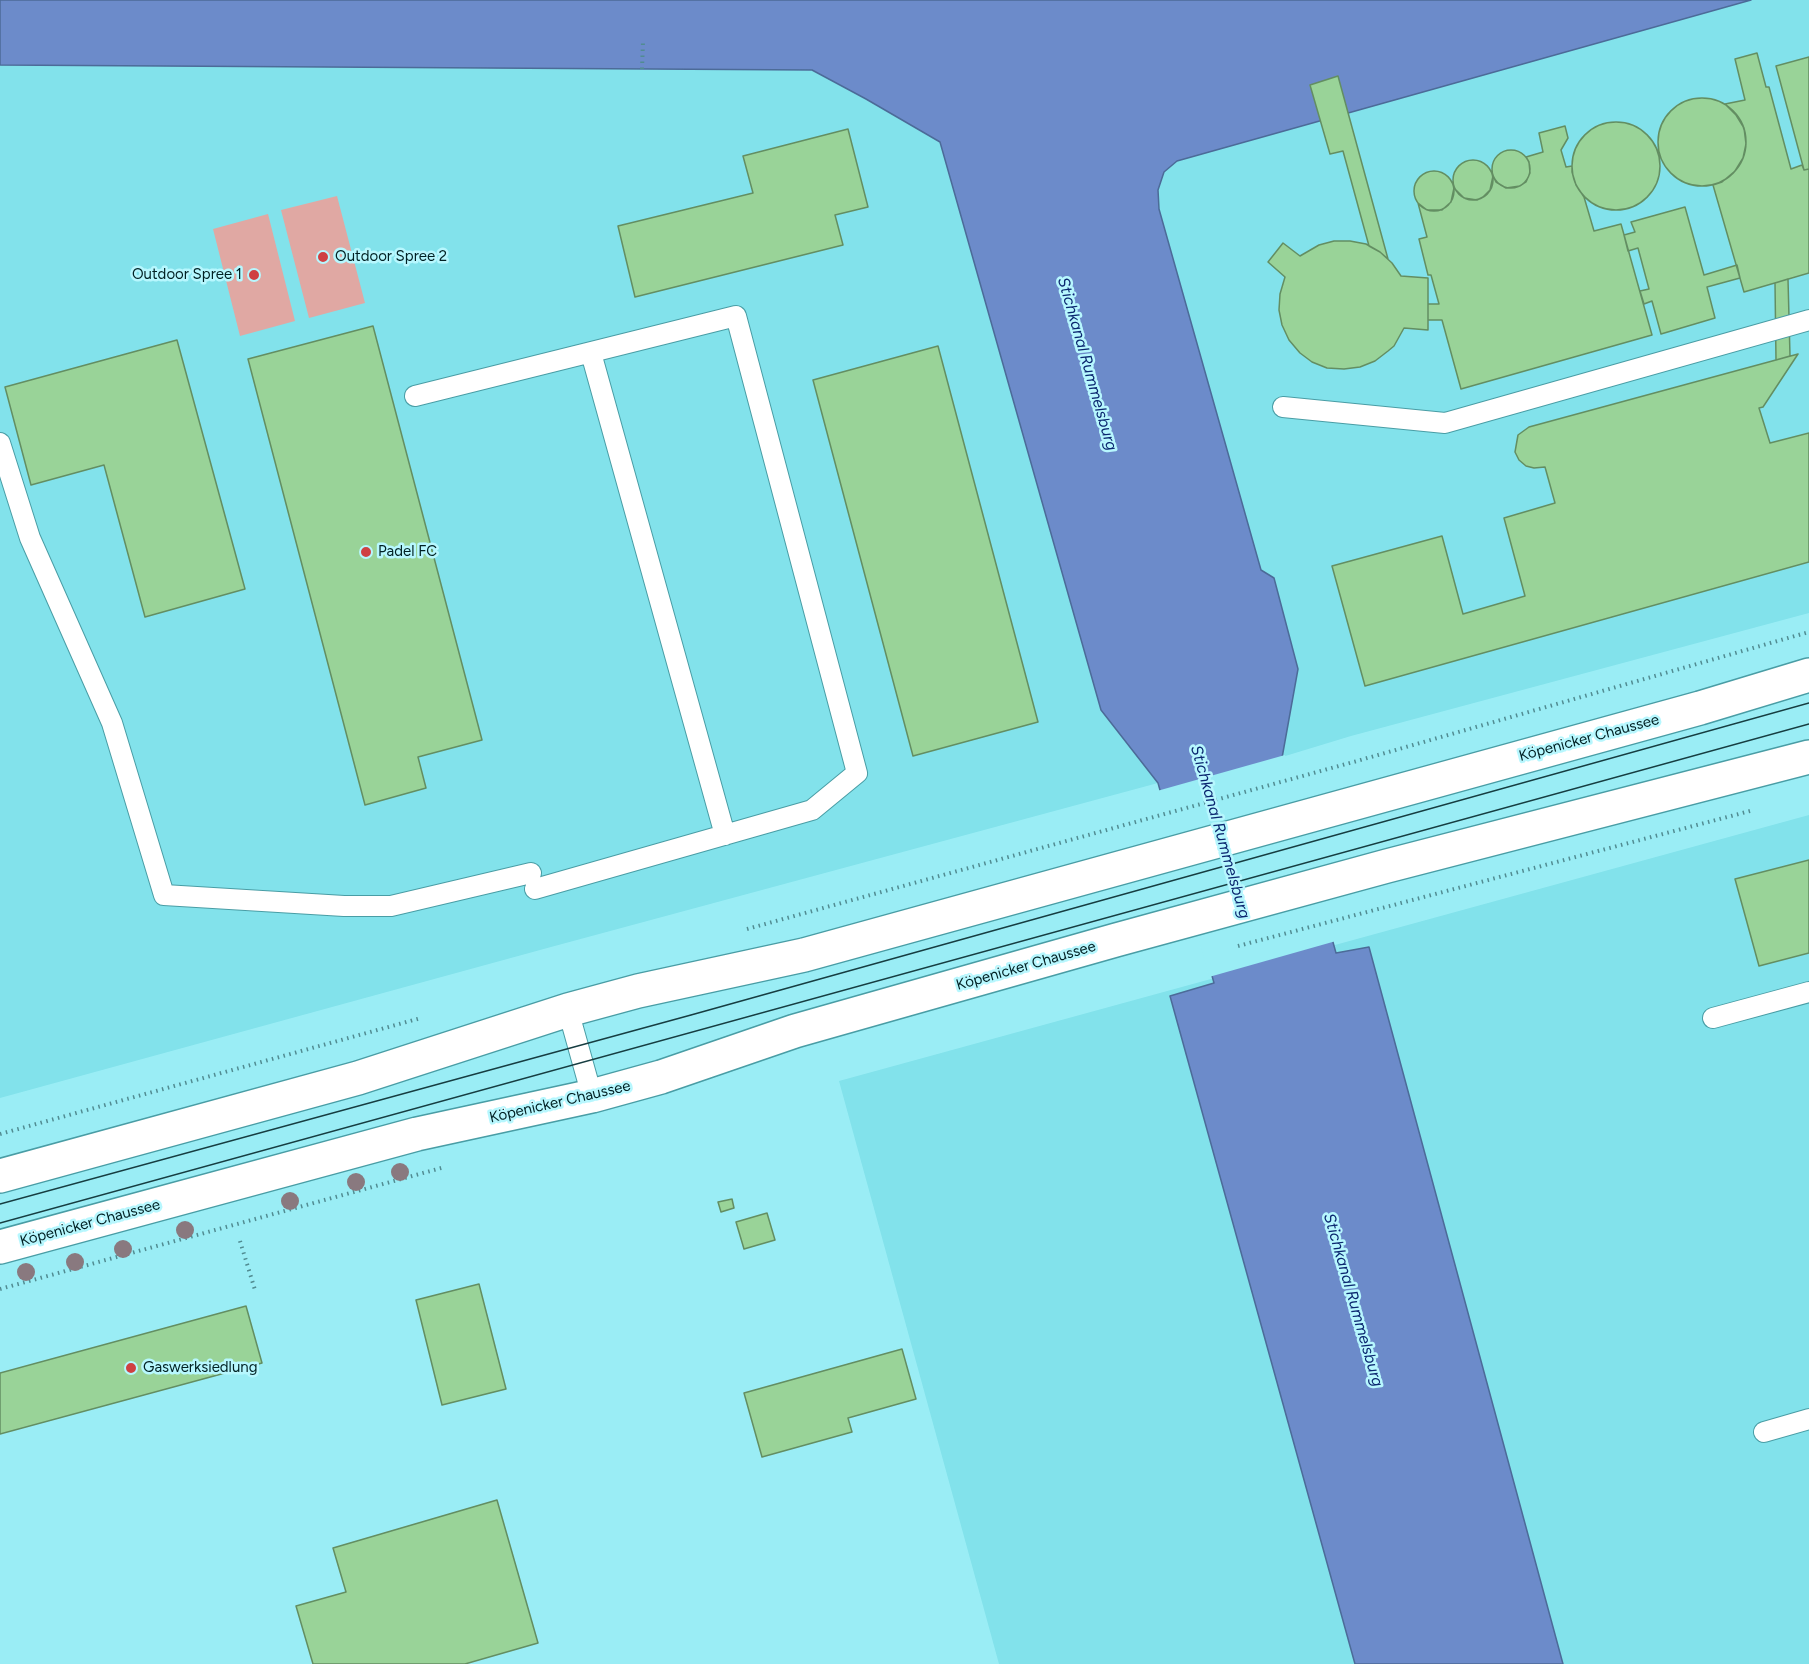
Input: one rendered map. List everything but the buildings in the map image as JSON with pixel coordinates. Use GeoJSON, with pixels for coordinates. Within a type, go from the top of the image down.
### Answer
{"type":"FeatureCollection","features":[{"type":"Feature","properties":{"kind":"main road","name":"Köpenicker Chaussee"},"geometry":{"type":"LineString","coordinates":[[568,1010],[637,992],[804,955],[1700,708],[1809,675]]}},
{"type":"Feature","properties":{"kind":"main road","name":"Köpenicker Chaussee"},"geometry":{"type":"LineString","coordinates":[[0,1247],[417,1134],[592,1096],[661,1077],[795,1031],[1116,940],[1387,866],[1809,757]]}},
{"type":"Feature","properties":{"kind":"main road"},"geometry":{"type":"LineString","coordinates":[[0,1176],[358,1078],[568,1010]]}},
{"type":"Feature","properties":{"kind":"lane"},"geometry":{"type":"LineString","coordinates":[[0,443],[30,538],[112,723],[164,895],[344,906],[391,906],[533,881],[725,835],[812,810],[857,773],[736,316],[415,396]]}},
{"type":"Feature","properties":{"kind":"lane"},"geometry":{"type":"LineString","coordinates":[[1283,407],[1445,423],[1809,320]]}},
{"type":"Feature","properties":{"kind":"lane"},"geometry":{"type":"LineString","coordinates":[[591,353],[725,835]]}},
{"type":"Feature","properties":{"kind":"lane"},"geometry":{"type":"LineString","coordinates":[[1713,1018],[1809,992]]}},
{"type":"Feature","properties":{"kind":"lane"},"geometry":{"type":"LineString","coordinates":[[568,1010],[592,1096]]}},
{"type":"Feature","properties":{"kind":"lane"},"geometry":{"type":"LineString","coordinates":[[1764,1432],[1809,1419]]}},
{"type":"Feature","properties":{"kind":"path"},"geometry":{"type":"LineString","coordinates":[[642,69],[643,42]]}},
{"type":"Feature","properties":{"kind":"path"},"geometry":{"type":"LineString","coordinates":[[1085,837],[1809,632]]}},
{"type":"Feature","properties":{"kind":"path"},"geometry":{"type":"LineString","coordinates":[[1227,949],[1752,811]]}},
{"type":"Feature","properties":{"kind":"path"},"geometry":{"type":"LineString","coordinates":[[240,1240],[255,1290]]}},
{"type":"Feature","properties":{"kind":"shaded area"},"geometry":{"type":"Polygon","coordinates":[[[1751,0],[1809,0],[1809,613],[1351,736],[1282,757],[1274,578],[1261,570],[1159,209],[1158,190],[1164,172],[1177,161],[1751,0]]]}},
{"type":"Feature","properties":{"kind":"shaded area"},"geometry":{"type":"Polygon","coordinates":[[[0,65],[812,70],[940,142],[1101,710],[1158,783],[0,1098],[0,65]]]}},
{"type":"Feature","properties":{"kind":"shaded area","name":"Outdoor Spree 2"},"geometry":{"type":"Polygon","coordinates":[[[337,196],[365,303],[309,318],[281,210],[337,196]]]}},
{"type":"Feature","properties":{"kind":"shaded area","name":"Outdoor Spree 1"},"geometry":{"type":"Polygon","coordinates":[[[268,214],[295,321],[240,336],[213,229],[268,214]]]}},
{"type":"Feature","properties":{"kind":"shaded area"},"geometry":{"type":"Polygon","coordinates":[[[1809,815],[1809,1664],[999,1664],[839,1081],[1809,815]]]}},
{"type":"Feature","properties":{"kind":"water","name":"Stichkanal Rummelsburg"},"geometry":{"type":"Polygon","coordinates":[[[0,0],[1751,0],[1177,161],[1164,172],[1158,190],[1159,209],[1261,570],[1274,578],[1298,669],[1282,758],[1336,953],[1369,947],[1563,1664],[1355,1664],[1170,996],[1214,983],[1158,783],[1101,710],[940,142],[812,70],[0,65],[0,0]]]}},
{"type":"Feature","properties":{"kind":"pier"},"geometry":{"type":"Polygon","coordinates":[[[1285,755],[1336,941],[1209,977],[1157,791],[1285,755]]]}},
{"type":"Feature","properties":{"kind":"tram line"},"geometry":{"type":"LineString","coordinates":[[0,1204],[691,1015],[1809,703]]}},
{"type":"Feature","properties":{"kind":"tram line"},"geometry":{"type":"LineString","coordinates":[[0,1223],[1809,724]]}},
{"type":"Feature","properties":{"kind":"place","name":"Outdoor Spree 2"},"geometry":{"type":"Point","coordinates":[323,257]}},
{"type":"Feature","properties":{"kind":"place","name":"Outdoor Spree 1"},"geometry":{"type":"Point","coordinates":[254,275]}},
{"type":"Feature","properties":{"kind":"place","name":"Padel FC"},"geometry":{"type":"Point","coordinates":[366,552]}},
{"type":"Feature","properties":{"kind":"place","name":"Gaswerksiedlung"},"geometry":{"type":"Point","coordinates":[131,1368]}}]}
